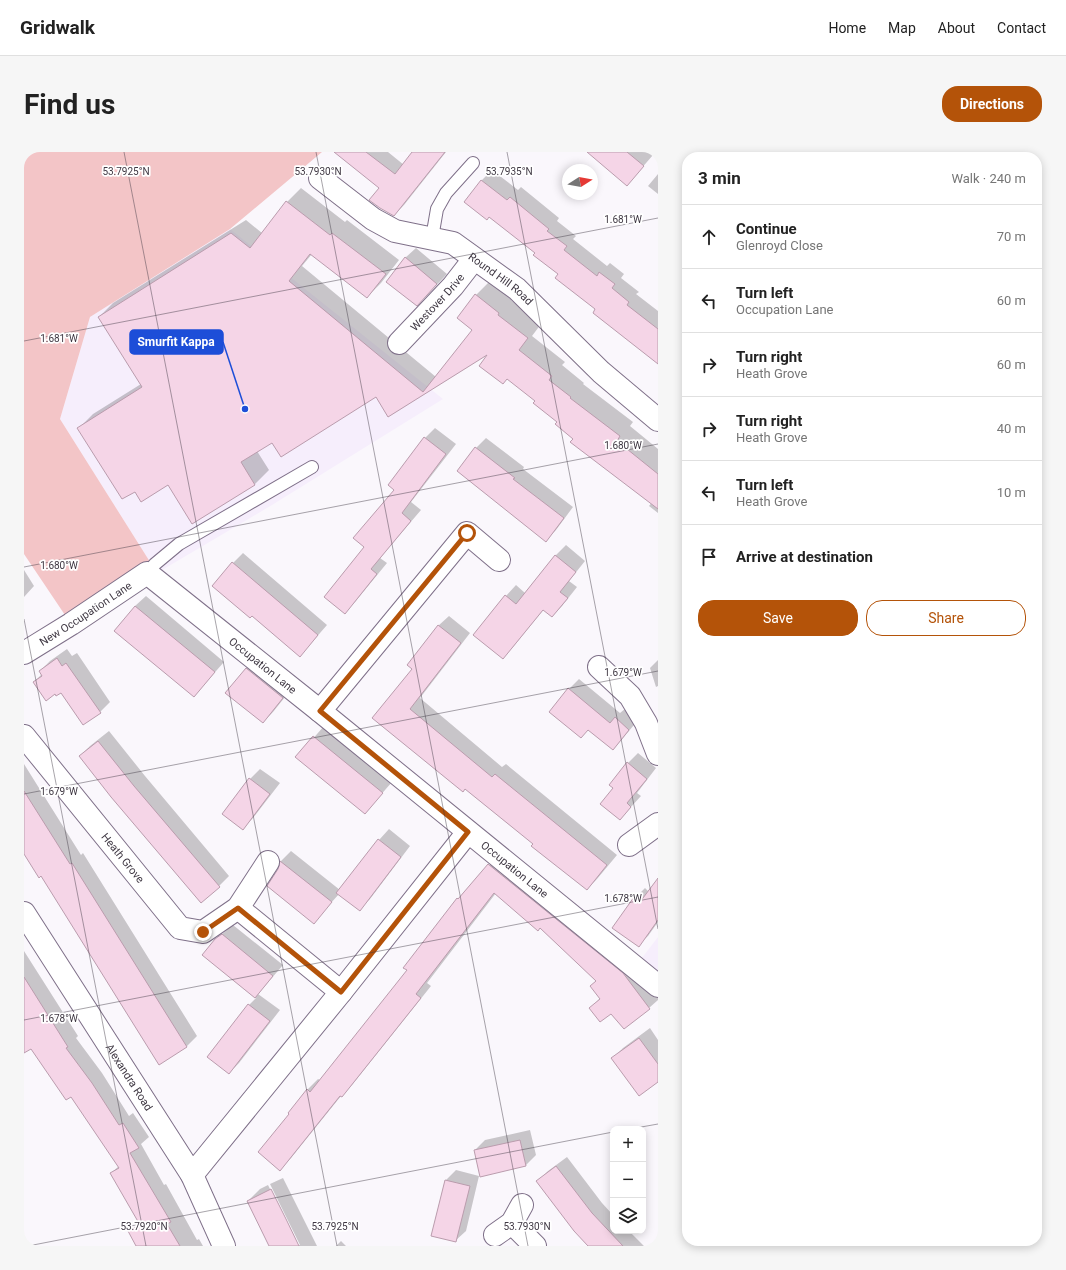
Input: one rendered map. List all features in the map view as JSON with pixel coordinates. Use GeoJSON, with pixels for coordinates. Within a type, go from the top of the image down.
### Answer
{"type":"FeatureCollection","features":[{"type":"Feature","properties":{"kind":"street","name":"Round Hill Road"},"geometry":{"type":"LineString","coordinates":[[320,178],[373,219],[395,231],[453,243],[517,289],[601,372],[658,420]]}},
{"type":"Feature","properties":{"kind":"street","name":"Westover Drive"},"geometry":{"type":"LineString","coordinates":[[399,344],[453,286],[474,259]]}},
{"type":"Feature","properties":{"kind":"street"},"geometry":{"type":"LineString","coordinates":[[320,711],[461,528],[499,560]]}},
{"type":"Feature","properties":{"kind":"street","name":"New Occupation Lane"},"geometry":{"type":"LineString","coordinates":[[24,653],[71,624],[147,573]]}},
{"type":"Feature","properties":{"kind":"street","name":"Occupation Lane"},"geometry":{"type":"LineString","coordinates":[[147,573],[320,711],[658,986]]}},
{"type":"Feature","properties":{"kind":"street"},"geometry":{"type":"LineString","coordinates":[[599,667],[630,696],[646,723],[658,754]]}},
{"type":"Feature","properties":{"kind":"street","name":"Heath Grove"},"geometry":{"type":"LineString","coordinates":[[24,736],[180,928],[203,932],[238,908],[268,862]]}},
{"type":"Feature","properties":{"kind":"street"},"geometry":{"type":"LineString","coordinates":[[629,845],[658,824]]}},
{"type":"Feature","properties":{"kind":"street"},"geometry":{"type":"LineString","coordinates":[[192,1175],[341,992],[468,832]]}},
{"type":"Feature","properties":{"kind":"street"},"geometry":{"type":"LineString","coordinates":[[238,908],[341,992]]}},
{"type":"Feature","properties":{"kind":"street","name":"Alexandra Road"},"geometry":{"type":"LineString","coordinates":[[24,913],[192,1175],[224,1246]]}},
{"type":"Feature","properties":{"kind":"street"},"geometry":{"type":"LineString","coordinates":[[510,1221],[535,1246]]}},
{"type":"Feature","properties":{"kind":"lane"},"geometry":{"type":"LineString","coordinates":[[432,238],[437,209],[446,193],[473,163]]}},
{"type":"Feature","properties":{"kind":"lane"},"geometry":{"type":"LineString","coordinates":[[147,573],[160,559],[179,544],[312,467]]}},
{"type":"Feature","properties":{"kind":"shaded area"},"geometry":{"type":"Polygon","coordinates":[[[24,152],[322,152],[230,229],[90,317],[60,419],[157,573],[71,624],[24,554],[24,152]]]}},
{"type":"Feature","properties":{"kind":"shaded area"},"geometry":{"type":"Polygon","coordinates":[[[230,229],[443,399],[272,505],[157,573],[60,419],[90,317],[230,229]]]}},
{"type":"Feature","properties":{"kind":"shaded area"},"geometry":{"type":"Polygon","coordinates":[[[658,937],[658,986],[635,967],[658,937]]]}},
{"type":"Feature","properties":{"kind":"building"},"geometry":{"type":"Polygon","coordinates":[[[334,152],[366,152],[395,174],[412,152],[445,152],[394,216],[369,200],[379,188],[334,152]]]}},
{"type":"Feature","properties":{"kind":"building"},"geometry":{"type":"Polygon","coordinates":[[[587,152],[627,152],[644,166],[627,186],[587,152]]]}},
{"type":"Feature","properties":{"kind":"building"},"geometry":{"type":"Polygon","coordinates":[[[481,180],[507,200],[510,197],[549,229],[547,231],[567,246],[564,250],[597,276],[599,272],[615,284],[612,288],[629,302],[627,305],[658,329],[658,364],[593,313],[595,309],[555,278],[558,274],[533,255],[535,253],[489,217],[487,220],[464,202],[481,180]]]}},
{"type":"Feature","properties":{"kind":"building"},"geometry":{"type":"Polygon","coordinates":[[[286,201],[330,235],[332,233],[386,274],[367,298],[310,254],[289,281],[423,392],[472,330],[457,318],[475,294],[499,313],[498,315],[528,338],[519,350],[552,376],[549,380],[620,436],[617,441],[658,474],[658,509],[570,442],[573,439],[555,424],[557,422],[533,403],[535,401],[507,379],[503,384],[479,366],[487,355],[388,417],[376,397],[281,457],[272,443],[241,462],[255,485],[192,524],[168,485],[141,502],[135,492],[122,499],[77,428],[142,387],[98,317],[231,233],[250,248],[286,201]]]}},
{"type":"Feature","properties":{"kind":"building"},"geometry":{"type":"Polygon","coordinates":[[[405,257],[437,284],[417,306],[386,282],[405,257]]]}},
{"type":"Feature","properties":{"kind":"building"},"geometry":{"type":"Polygon","coordinates":[[[424,437],[446,454],[402,513],[411,521],[371,569],[377,574],[345,614],[324,597],[364,547],[353,538],[394,490],[388,485],[424,437]]]}},
{"type":"Feature","properties":{"kind":"building"},"geometry":{"type":"Polygon","coordinates":[[[475,447],[515,478],[513,479],[564,518],[546,542],[457,471],[475,447]]]}},
{"type":"Feature","properties":{"kind":"building"},"geometry":{"type":"Polygon","coordinates":[[[555,555],[576,572],[560,592],[568,598],[552,617],[543,610],[503,659],[473,635],[505,595],[516,604],[555,555]]]}},
{"type":"Feature","properties":{"kind":"building"},"geometry":{"type":"Polygon","coordinates":[[[232,562],[318,635],[300,657],[252,616],[250,618],[212,586],[232,562]]]}},
{"type":"Feature","properties":{"kind":"building"},"geometry":{"type":"Polygon","coordinates":[[[135,606],[215,672],[194,697],[114,631],[135,606]]]}},
{"type":"Feature","properties":{"kind":"building"},"geometry":{"type":"Polygon","coordinates":[[[438,625],[461,643],[410,709],[492,777],[495,774],[607,865],[587,890],[531,846],[533,844],[465,789],[463,792],[372,718],[412,669],[407,665],[438,625]]]}},
{"type":"Feature","properties":{"kind":"building"},"geometry":{"type":"Polygon","coordinates":[[[57,658],[62,666],[66,663],[101,713],[83,725],[61,693],[56,696],[55,694],[46,701],[33,682],[42,676],[39,671],[57,658]]]}},
{"type":"Feature","properties":{"kind":"building"},"geometry":{"type":"Polygon","coordinates":[[[246,668],[283,698],[263,723],[225,693],[246,668]]]}},
{"type":"Feature","properties":{"kind":"building"},"geometry":{"type":"Polygon","coordinates":[[[568,688],[610,723],[615,717],[629,730],[613,750],[588,730],[581,738],[549,712],[568,688]]]}},
{"type":"Feature","properties":{"kind":"building"},"geometry":{"type":"Polygon","coordinates":[[[313,736],[383,793],[365,814],[295,757],[313,736]]]}},
{"type":"Feature","properties":{"kind":"building"},"geometry":{"type":"Polygon","coordinates":[[[98,741],[134,786],[220,887],[201,903],[111,797],[79,756],[98,741]]]}},
{"type":"Feature","properties":{"kind":"building"},"geometry":{"type":"Polygon","coordinates":[[[627,762],[647,779],[627,803],[631,807],[620,820],[600,804],[613,788],[609,785],[627,762]]]}},
{"type":"Feature","properties":{"kind":"building"},"geometry":{"type":"Polygon","coordinates":[[[249,778],[270,794],[243,830],[222,814],[249,778]]]}},
{"type":"Feature","properties":{"kind":"building"},"geometry":{"type":"Polygon","coordinates":[[[24,791],[70,864],[72,863],[187,1047],[159,1065],[41,876],[39,878],[24,854],[24,791]]]}},
{"type":"Feature","properties":{"kind":"building"},"geometry":{"type":"Polygon","coordinates":[[[378,839],[401,857],[360,911],[336,893],[378,839]]]}},
{"type":"Feature","properties":{"kind":"building"},"geometry":{"type":"Polygon","coordinates":[[[280,861],[332,902],[314,924],[267,886],[278,869],[280,861]]]}},
{"type":"Feature","properties":{"kind":"building"},"geometry":{"type":"Polygon","coordinates":[[[488,864],[623,973],[650,1009],[624,1029],[611,1014],[600,1022],[589,1008],[600,999],[590,986],[596,981],[540,928],[538,931],[494,893],[416,994],[421,998],[342,1097],[340,1096],[280,1171],[258,1152],[307,1089],[310,1092],[407,970],[403,968],[457,898],[458,899],[488,864]]]}},
{"type":"Feature","properties":{"kind":"building"},"geometry":{"type":"Polygon","coordinates":[[[658,878],[658,920],[639,947],[612,928],[634,897],[640,902],[658,878]]]}},
{"type":"Feature","properties":{"kind":"building"},"geometry":{"type":"Polygon","coordinates":[[[222,934],[273,976],[255,998],[202,955],[215,939],[222,934]]]}},
{"type":"Feature","properties":{"kind":"building"},"geometry":{"type":"Polygon","coordinates":[[[24,977],[68,1047],[66,1048],[92,1083],[119,1125],[123,1123],[139,1148],[130,1153],[171,1222],[167,1224],[180,1246],[136,1246],[128,1231],[140,1225],[110,1173],[119,1168],[71,1097],[66,1100],[31,1049],[24,1053],[24,977]]]}},
{"type":"Feature","properties":{"kind":"building"},"geometry":{"type":"Polygon","coordinates":[[[248,1004],[270,1021],[229,1074],[207,1057],[248,1004]]]}},
{"type":"Feature","properties":{"kind":"building"},"geometry":{"type":"Polygon","coordinates":[[[639,1038],[658,1064],[658,1082],[639,1096],[611,1058],[639,1038]]]}},
{"type":"Feature","properties":{"kind":"building"},"geometry":{"type":"Polygon","coordinates":[[[520,1140],[526,1166],[480,1177],[474,1150],[520,1140]]]}},
{"type":"Feature","properties":{"kind":"building"},"geometry":{"type":"Polygon","coordinates":[[[556,1166],[592,1213],[610,1234],[623,1246],[588,1246],[574,1231],[536,1181],[556,1166]]]}},
{"type":"Feature","properties":{"kind":"building"},"geometry":{"type":"Polygon","coordinates":[[[445,1180],[470,1186],[456,1242],[431,1236],[445,1180]]]}},
{"type":"Feature","properties":{"kind":"building"},"geometry":{"type":"Polygon","coordinates":[[[271,1189],[299,1246],[269,1246],[247,1201],[271,1189]]]}},
{"type":"Feature","properties":{"kind":"place","name":"Smurfit Kappa"},"geometry":{"type":"Point","coordinates":[245,409]}},
{"type":"Feature","properties":{"kind":"route"},"geometry":{"type":"LineString","coordinates":[[203,932],[238,908],[341,992],[468,832],[320,711],[467,533]]}}]}
